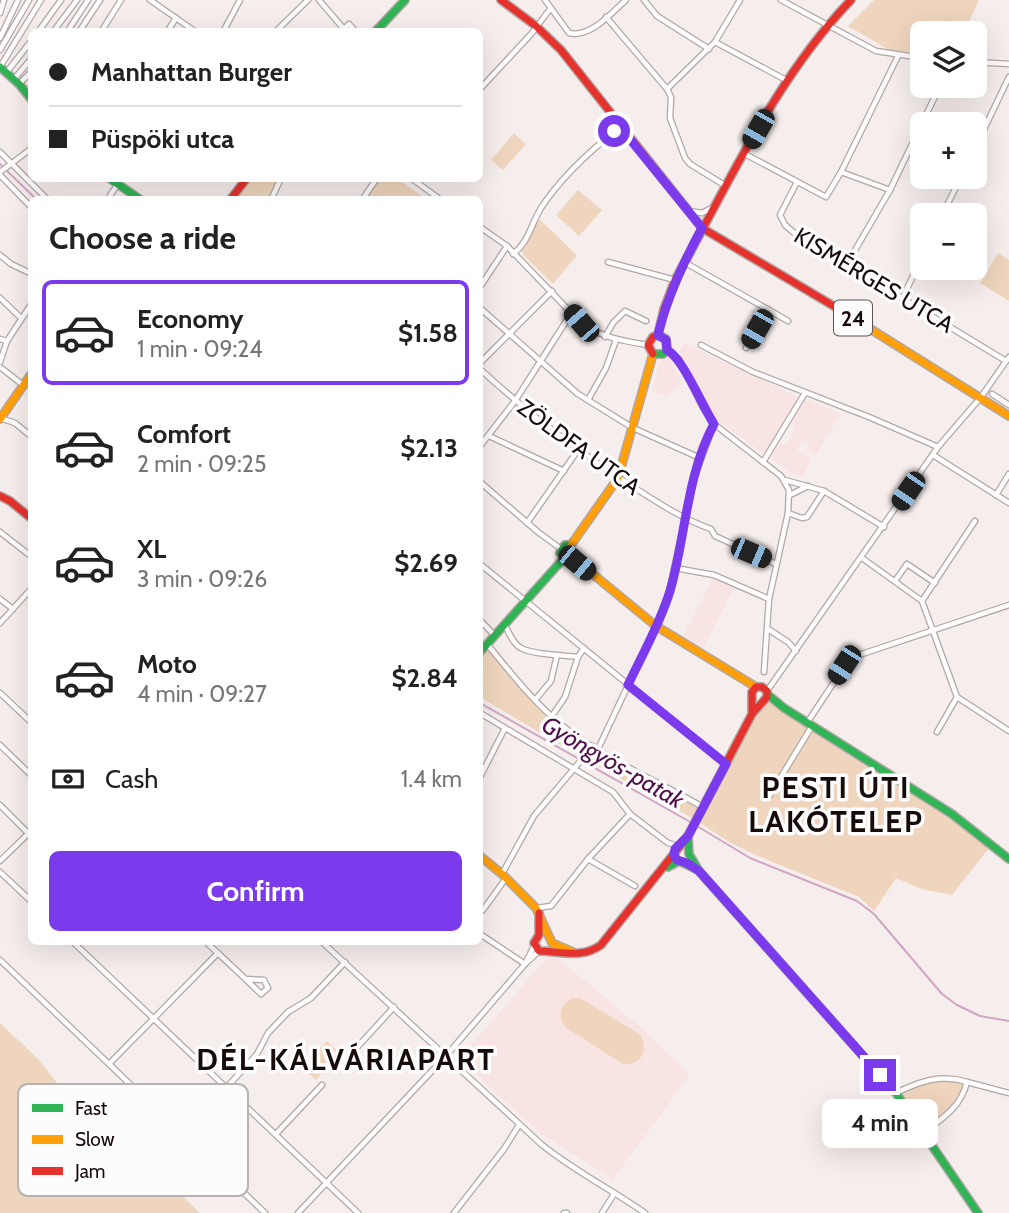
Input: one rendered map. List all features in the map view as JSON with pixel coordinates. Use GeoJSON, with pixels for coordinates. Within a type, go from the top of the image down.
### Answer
{"type":"FeatureCollection","features":[{"type":"Feature","properties":{"kind":"street"},"geometry":{"type":"LineString","coordinates":[[0,13],[4,0]]}},
{"type":"Feature","properties":{"kind":"street"},"geometry":{"type":"LineString","coordinates":[[0,38],[18,0]]}},
{"type":"Feature","properties":{"kind":"street"},"geometry":{"type":"LineString","coordinates":[[0,50],[29,0]]}},
{"type":"Feature","properties":{"kind":"street"},"geometry":{"type":"LineString","coordinates":[[3,70],[27,20],[41,0]]}},
{"type":"Feature","properties":{"kind":"street"},"geometry":{"type":"LineString","coordinates":[[41,28],[61,0]]}},
{"type":"Feature","properties":{"kind":"street"},"geometry":{"type":"LineString","coordinates":[[56,28],[77,0]]}},
{"type":"Feature","properties":{"kind":"street"},"geometry":{"type":"LineString","coordinates":[[70,28],[88,0]]}},
{"type":"Feature","properties":{"kind":"street"},"geometry":{"type":"LineString","coordinates":[[82,28],[100,0]]}},
{"type":"Feature","properties":{"kind":"street"},"geometry":{"type":"LineString","coordinates":[[104,28],[121,0]]}},
{"type":"Feature","properties":{"kind":"street"},"geometry":{"type":"LineString","coordinates":[[149,0],[190,28]]}},
{"type":"Feature","properties":{"kind":"street"},"geometry":{"type":"LineString","coordinates":[[225,28],[240,0]]}},
{"type":"Feature","properties":{"kind":"street"},"geometry":{"type":"LineString","coordinates":[[279,28],[309,0]]}},
{"type":"Feature","properties":{"kind":"street"},"geometry":{"type":"LineString","coordinates":[[319,0],[341,28]]}},
{"type":"Feature","properties":{"kind":"street"},"geometry":{"type":"LineString","coordinates":[[379,28],[405,0]]}},
{"type":"Feature","properties":{"kind":"street","name":"24"},"geometry":{"type":"LineString","coordinates":[[501,0],[536,26],[567,58],[702,228],[1009,416]]}},
{"type":"Feature","properties":{"kind":"street"},"geometry":{"type":"LineString","coordinates":[[545,0],[569,33],[576,34],[590,31],[626,0]]}},
{"type":"Feature","properties":{"kind":"street"},"geometry":{"type":"LineString","coordinates":[[644,0],[657,16],[709,49]]}},
{"type":"Feature","properties":{"kind":"street"},"geometry":{"type":"LineString","coordinates":[[667,89],[715,42],[740,0]]}},
{"type":"Feature","properties":{"kind":"street"},"geometry":{"type":"LineString","coordinates":[[781,0],[876,51],[910,57]]}},
{"type":"Feature","properties":{"kind":"street"},"geometry":{"type":"LineString","coordinates":[[658,335],[664,309],[684,262],[786,80],[828,24],[851,0]]}},
{"type":"Feature","properties":{"kind":"street"},"geometry":{"type":"LineString","coordinates":[[483,84],[551,8]]}},
{"type":"Feature","properties":{"kind":"street"},"geometry":{"type":"LineString","coordinates":[[606,17],[667,89],[671,97],[670,118],[685,158],[690,164],[726,186]]}},
{"type":"Feature","properties":{"kind":"street"},"geometry":{"type":"LineString","coordinates":[[170,28],[176,18]]}},
{"type":"Feature","properties":{"kind":"street"},"geometry":{"type":"LineString","coordinates":[[715,42],[786,80]]}},
{"type":"Feature","properties":{"kind":"street"},"geometry":{"type":"LineString","coordinates":[[3,70],[28,44]]}},
{"type":"Feature","properties":{"kind":"street"},"geometry":{"type":"LineString","coordinates":[[745,153],[826,197],[898,56]]}},
{"type":"Feature","properties":{"kind":"street"},"geometry":{"type":"LineString","coordinates":[[987,63],[1009,64]]}},
{"type":"Feature","properties":{"kind":"street"},"geometry":{"type":"LineString","coordinates":[[16,81],[28,64]]}},
{"type":"Feature","properties":{"kind":"street"},"geometry":{"type":"LineString","coordinates":[[3,70],[28,95]]}},
{"type":"Feature","properties":{"kind":"street"},"geometry":{"type":"LineString","coordinates":[[16,81],[28,74]]}},
{"type":"Feature","properties":{"kind":"street"},"geometry":{"type":"LineString","coordinates":[[987,123],[1009,77]]}},
{"type":"Feature","properties":{"kind":"street"},"geometry":{"type":"LineString","coordinates":[[847,264],[890,190],[934,98]]}},
{"type":"Feature","properties":{"kind":"street"},"geometry":{"type":"LineString","coordinates":[[513,254],[520,249],[541,209],[570,172],[620,127]]}},
{"type":"Feature","properties":{"kind":"street"},"geometry":{"type":"LineString","coordinates":[[28,151],[0,174],[28,204]]}},
{"type":"Feature","properties":{"kind":"street"},"geometry":{"type":"LineString","coordinates":[[0,152],[28,182]]}},
{"type":"Feature","properties":{"kind":"street"},"geometry":{"type":"LineString","coordinates":[[841,172],[890,190]]}},
{"type":"Feature","properties":{"kind":"street"},"geometry":{"type":"LineString","coordinates":[[28,182],[44,196]]}},
{"type":"Feature","properties":{"kind":"street"},"geometry":{"type":"LineString","coordinates":[[121,182],[137,196]]}},
{"type":"Feature","properties":{"kind":"street"},"geometry":{"type":"LineString","coordinates":[[233,196],[244,182]]}},
{"type":"Feature","properties":{"kind":"street"},"geometry":{"type":"LineString","coordinates":[[415,182],[435,196]]}},
{"type":"Feature","properties":{"kind":"street","name":"KISMÉRGES UTCA"},"geometry":{"type":"LineString","coordinates":[[797,182],[780,215],[785,225],[1007,359]]}},
{"type":"Feature","properties":{"kind":"street"},"geometry":{"type":"LineString","coordinates":[[687,211],[702,213],[715,206]]}},
{"type":"Feature","properties":{"kind":"street"},"geometry":{"type":"LineString","coordinates":[[483,229],[507,246],[581,323],[605,337],[648,345]]}},
{"type":"Feature","properties":{"kind":"street"},"geometry":{"type":"LineString","coordinates":[[483,282],[507,246]]}},
{"type":"Feature","properties":{"kind":"street"},"geometry":{"type":"LineString","coordinates":[[0,255],[28,272]]}},
{"type":"Feature","properties":{"kind":"street"},"geometry":{"type":"LineString","coordinates":[[608,262],[675,280]]}},
{"type":"Feature","properties":{"kind":"street"},"geometry":{"type":"LineString","coordinates":[[684,262],[788,321]]}},
{"type":"Feature","properties":{"kind":"street"},"geometry":{"type":"LineString","coordinates":[[903,297],[911,280]]}},
{"type":"Feature","properties":{"kind":"street"},"geometry":{"type":"LineString","coordinates":[[483,360],[552,290]]}},
{"type":"Feature","properties":{"kind":"street"},"geometry":{"type":"LineString","coordinates":[[0,298],[21,318]]}},
{"type":"Feature","properties":{"kind":"street"},"geometry":{"type":"LineString","coordinates":[[0,362],[7,341],[28,308]]}},
{"type":"Feature","properties":{"kind":"street"},"geometry":{"type":"LineString","coordinates":[[746,348],[769,310]]}},
{"type":"Feature","properties":{"kind":"street"},"geometry":{"type":"LineString","coordinates":[[483,311],[588,400],[633,428],[700,458]]}},
{"type":"Feature","properties":{"kind":"street"},"geometry":{"type":"LineString","coordinates":[[605,337],[613,323],[625,311],[646,321]]}},
{"type":"Feature","properties":{"kind":"street"},"geometry":{"type":"LineString","coordinates":[[483,443],[515,401],[572,312]]}},
{"type":"Feature","properties":{"kind":"street"},"geometry":{"type":"LineString","coordinates":[[648,345],[653,337],[658,335]]}},
{"type":"Feature","properties":{"kind":"street"},"geometry":{"type":"LineString","coordinates":[[658,335],[666,340],[667,350],[678,359],[714,424],[785,480],[824,491],[884,527]]}},
{"type":"Feature","properties":{"kind":"street"},"geometry":{"type":"LineString","coordinates":[[0,339],[7,341]]}},
{"type":"Feature","properties":{"kind":"street"},"geometry":{"type":"LineString","coordinates":[[588,400],[606,368],[616,340]]}},
{"type":"Feature","properties":{"kind":"street"},"geometry":{"type":"LineString","coordinates":[[571,545],[618,478],[653,354],[648,345]]}},
{"type":"Feature","properties":{"kind":"street"},"geometry":{"type":"LineString","coordinates":[[701,345],[753,372],[938,447]]}},
{"type":"Feature","properties":{"kind":"street"},"geometry":{"type":"LineString","coordinates":[[653,354],[658,355],[667,350]]}},
{"type":"Feature","properties":{"kind":"street"},"geometry":{"type":"LineString","coordinates":[[537,949],[535,940],[547,941],[582,954],[601,945],[661,872],[681,853],[761,694],[796,651],[938,447],[981,397],[1007,359]]}},
{"type":"Feature","properties":{"kind":"street"},"geometry":{"type":"LineString","coordinates":[[0,368],[23,385]]}},
{"type":"Feature","properties":{"kind":"street","name":"ZÖLDFA UTCA"},"geometry":{"type":"LineString","coordinates":[[483,372],[515,401],[618,478],[683,519],[711,529],[715,536],[776,564]]}},
{"type":"Feature","properties":{"kind":"street"},"geometry":{"type":"LineString","coordinates":[[28,378],[0,418],[15,423],[28,434]]}},
{"type":"Feature","properties":{"kind":"street"},"geometry":{"type":"LineString","coordinates":[[763,463],[805,393]]}},
{"type":"Feature","properties":{"kind":"street"},"geometry":{"type":"LineString","coordinates":[[992,394],[1009,405]]}},
{"type":"Feature","properties":{"kind":"street"},"geometry":{"type":"LineString","coordinates":[[483,910],[504,876],[534,816],[585,755],[596,748],[628,685],[670,592],[683,519],[700,458],[714,424]]}},
{"type":"Feature","properties":{"kind":"street"},"geometry":{"type":"LineString","coordinates":[[489,436],[564,471]]}},
{"type":"Feature","properties":{"kind":"street"},"geometry":{"type":"LineString","coordinates":[[527,523],[578,450]]}},
{"type":"Feature","properties":{"kind":"street"},"geometry":{"type":"LineString","coordinates":[[933,455],[1009,503]]}},
{"type":"Feature","properties":{"kind":"street"},"geometry":{"type":"LineString","coordinates":[[996,495],[1009,474]]}},
{"type":"Feature","properties":{"kind":"street"},"geometry":{"type":"LineString","coordinates":[[764,672],[769,598],[790,495],[785,480]]}},
{"type":"Feature","properties":{"kind":"street"},"geometry":{"type":"LineString","coordinates":[[483,485],[561,549],[560,553],[656,626],[952,814],[1009,859]]}},
{"type":"Feature","properties":{"kind":"street"},"geometry":{"type":"LineString","coordinates":[[790,495],[809,485]]}},
{"type":"Feature","properties":{"kind":"street"},"geometry":{"type":"LineString","coordinates":[[788,513],[806,518],[824,491]]}},
{"type":"Feature","properties":{"kind":"street"},"geometry":{"type":"LineString","coordinates":[[0,496],[10,500],[28,516]]}},
{"type":"Feature","properties":{"kind":"street"},"geometry":{"type":"LineString","coordinates":[[922,601],[975,522]]}},
{"type":"Feature","properties":{"kind":"street"},"geometry":{"type":"LineString","coordinates":[[0,532],[28,553]]}},
{"type":"Feature","properties":{"kind":"street"},"geometry":{"type":"LineString","coordinates":[[561,549],[565,545],[571,545]]}},
{"type":"Feature","properties":{"kind":"street"},"geometry":{"type":"LineString","coordinates":[[483,649],[575,552],[571,545]]}},
{"type":"Feature","properties":{"kind":"street"},"geometry":{"type":"LineString","coordinates":[[862,558],[922,601],[957,697],[1009,731]]}},
{"type":"Feature","properties":{"kind":"street"},"geometry":{"type":"LineString","coordinates":[[895,581],[907,564],[935,583]]}},
{"type":"Feature","properties":{"kind":"street"},"geometry":{"type":"LineString","coordinates":[[483,566],[726,764]]}},
{"type":"Feature","properties":{"kind":"street"},"geometry":{"type":"LineString","coordinates":[[674,568],[714,575],[769,598]]}},
{"type":"Feature","properties":{"kind":"street"},"geometry":{"type":"LineString","coordinates":[[0,623],[28,592]]}},
{"type":"Feature","properties":{"kind":"street"},"geometry":{"type":"LineString","coordinates":[[0,599],[13,609]]}},
{"type":"Feature","properties":{"kind":"street"},"geometry":{"type":"LineString","coordinates":[[769,795],[850,658],[933,629],[1009,607]]}},
{"type":"Feature","properties":{"kind":"street"},"geometry":{"type":"LineString","coordinates":[[483,623],[495,636]]}},
{"type":"Feature","properties":{"kind":"street"},"geometry":{"type":"LineString","coordinates":[[505,625],[521,648],[578,657]]}},
{"type":"Feature","properties":{"kind":"street"},"geometry":{"type":"LineString","coordinates":[[768,629],[788,642],[796,651]]}},
{"type":"Feature","properties":{"kind":"street"},"geometry":{"type":"LineString","coordinates":[[487,644],[552,716],[596,748],[703,807]]}},
{"type":"Feature","properties":{"kind":"street"},"geometry":{"type":"LineString","coordinates":[[552,716],[565,697],[578,657],[584,648]]}},
{"type":"Feature","properties":{"kind":"street"},"geometry":{"type":"LineString","coordinates":[[535,700],[551,681],[558,655]]}},
{"type":"Feature","properties":{"kind":"street"},"geometry":{"type":"LineString","coordinates":[[0,693],[28,719]]}},
{"type":"Feature","properties":{"kind":"street"},"geometry":{"type":"LineString","coordinates":[[937,732],[957,697]]}},
{"type":"Feature","properties":{"kind":"street"},"geometry":{"type":"LineString","coordinates":[[483,715],[613,792],[630,814],[681,853],[699,871],[896,1093],[978,1213]]}},
{"type":"Feature","properties":{"kind":"street"},"geometry":{"type":"LineString","coordinates":[[483,769],[505,728]]}},
{"type":"Feature","properties":{"kind":"street"},"geometry":{"type":"LineString","coordinates":[[0,745],[28,772]]}},
{"type":"Feature","properties":{"kind":"street"},"geometry":{"type":"LineString","coordinates":[[0,805],[28,831]]}},
{"type":"Feature","properties":{"kind":"street"},"geometry":{"type":"LineString","coordinates":[[537,911],[551,906],[588,859],[630,814]]}},
{"type":"Feature","properties":{"kind":"street"},"geometry":{"type":"LineString","coordinates":[[0,861],[28,835]]}},
{"type":"Feature","properties":{"kind":"street"},"geometry":{"type":"LineString","coordinates":[[483,858],[537,911],[547,941]]}},
{"type":"Feature","properties":{"kind":"street"},"geometry":{"type":"LineString","coordinates":[[588,859],[635,886]]}},
{"type":"Feature","properties":{"kind":"street"},"geometry":{"type":"LineString","coordinates":[[0,872],[28,898]]}},
{"type":"Feature","properties":{"kind":"street"},"geometry":{"type":"LineString","coordinates":[[483,936],[525,964]]}},
{"type":"Feature","properties":{"kind":"street"},"geometry":{"type":"LineString","coordinates":[[298,1213],[446,1056],[537,949],[547,941]]}},
{"type":"Feature","properties":{"kind":"street"},"geometry":{"type":"LineString","coordinates":[[77,945],[224,1084]]}},
{"type":"Feature","properties":{"kind":"street"},"geometry":{"type":"LineString","coordinates":[[209,945],[261,994],[268,988],[264,981],[246,979]]}},
{"type":"Feature","properties":{"kind":"street"},"geometry":{"type":"LineString","coordinates":[[326,945],[519,1125],[564,1163],[645,1213]]}},
{"type":"Feature","properties":{"kind":"street"},"geometry":{"type":"LineString","coordinates":[[109,1064],[218,953]]}},
{"type":"Feature","properties":{"kind":"street"},"geometry":{"type":"LineString","coordinates":[[0,960],[130,1084]]}},
{"type":"Feature","properties":{"kind":"street"},"geometry":{"type":"LineString","coordinates":[[230,1084],[257,1054],[268,1033],[288,1012],[311,998],[345,961]]}},
{"type":"Feature","properties":{"kind":"street"},"geometry":{"type":"LineString","coordinates":[[350,1055],[394,1007]]}},
{"type":"Feature","properties":{"kind":"street"},"geometry":{"type":"LineString","coordinates":[[896,1093],[938,1077],[954,1078],[1009,1093]]}},
{"type":"Feature","properties":{"kind":"street"},"geometry":{"type":"LineString","coordinates":[[923,1133],[956,1107],[967,1082]]}},
{"type":"Feature","properties":{"kind":"street"},"geometry":{"type":"LineString","coordinates":[[276,1134],[322,1085]]}},
{"type":"Feature","properties":{"kind":"street"},"geometry":{"type":"LineString","coordinates":[[248,1107],[358,1213]]}},
{"type":"Feature","properties":{"kind":"street"},"geometry":{"type":"LineString","coordinates":[[454,1213],[504,1149],[519,1125]]}},
{"type":"Feature","properties":{"kind":"street"},"geometry":{"type":"LineString","coordinates":[[602,1213],[614,1194]]}},
{"type":"Feature","properties":{"kind":"street"},"geometry":{"type":"LineString","coordinates":[[247,1196],[265,1213]]}},
{"type":"Feature","properties":{"kind":"shaded area"},"geometry":{"type":"Polygon","coordinates":[[[874,0],[979,0],[969,21],[910,21],[910,52],[891,51],[848,26],[874,0]]]}},
{"type":"Feature","properties":{"kind":"shaded area"},"geometry":{"type":"Polygon","coordinates":[[[514,133],[526,144],[503,170],[491,160],[514,133]]]}},
{"type":"Feature","properties":{"kind":"shaded area"},"geometry":{"type":"Polygon","coordinates":[[[249,182],[276,182],[269,196],[237,196],[249,182]]]}},
{"type":"Feature","properties":{"kind":"shaded area"},"geometry":{"type":"Polygon","coordinates":[[[376,182],[402,182],[422,196],[367,196],[376,182]]]}},
{"type":"Feature","properties":{"kind":"shaded area"},"geometry":{"type":"Polygon","coordinates":[[[578,190],[602,210],[579,236],[556,215],[578,190]]]}},
{"type":"Feature","properties":{"kind":"shaded area"},"geometry":{"type":"Polygon","coordinates":[[[539,219],[577,255],[553,284],[523,255],[522,250],[539,219]]]}},
{"type":"Feature","properties":{"kind":"shaded area"},"geometry":{"type":"Polygon","coordinates":[[[998,253],[1009,260],[1009,301],[980,283],[987,280],[987,271],[998,253]]]}},
{"type":"Feature","properties":{"kind":"shaded area"},"geometry":{"type":"Polygon","coordinates":[[[684,343],[796,396],[797,403],[764,454],[721,423],[707,407],[679,352],[684,343]]]}},
{"type":"Feature","properties":{"kind":"shaded area"},"geometry":{"type":"Polygon","coordinates":[[[660,359],[670,359],[682,384],[667,397],[652,392],[660,359]]]}},
{"type":"Feature","properties":{"kind":"shaded area"},"geometry":{"type":"Polygon","coordinates":[[[809,400],[841,414],[815,456],[806,450],[810,444],[803,440],[797,450],[812,460],[802,476],[798,477],[770,458],[780,443],[785,445],[796,428],[791,424],[804,402],[809,400]]]}},
{"type":"Feature","properties":{"kind":"shaded area"},"geometry":{"type":"Polygon","coordinates":[[[713,578],[734,588],[703,648],[683,636],[713,578]]]}},
{"type":"Feature","properties":{"kind":"shaded area"},"geometry":{"type":"Polygon","coordinates":[[[487,647],[534,702],[588,743],[579,756],[483,699],[483,652],[487,647]]]}},
{"type":"Feature","properties":{"kind":"shaded area"},"geometry":{"type":"Polygon","coordinates":[[[765,699],[893,776],[992,844],[952,895],[921,889],[896,878],[874,911],[859,897],[729,842],[696,820],[583,758],[596,748],[703,806],[748,720],[765,699]]]}},
{"type":"Feature","properties":{"kind":"shaded area"},"geometry":{"type":"Polygon","coordinates":[[[557,957],[644,1030],[690,1075],[613,1179],[541,1134],[459,1059],[546,959],[557,957]]]}},
{"type":"Feature","properties":{"kind":"shaded area"},"geometry":{"type":"Polygon","coordinates":[[[572,998],[580,998],[641,1035],[644,1046],[642,1056],[635,1062],[623,1064],[565,1027],[561,1011],[572,998]]]}},
{"type":"Feature","properties":{"kind":"shaded area"},"geometry":{"type":"Polygon","coordinates":[[[0,1023],[38,1059],[58,1084],[18,1084],[18,1196],[182,1196],[200,1213],[0,1213],[0,1023]]]}},
{"type":"Feature","properties":{"kind":"shaded area"},"geometry":{"type":"Polygon","coordinates":[[[327,1041],[340,1053],[316,1080],[302,1067],[327,1041]]]}},
{"type":"Feature","properties":{"kind":"shaded area"},"geometry":{"type":"Polygon","coordinates":[[[939,1078],[966,1083],[955,1106],[927,1129],[901,1091],[939,1078]]]}},
{"type":"Feature","properties":{"kind":"waterway","name":"Gyöngyös-patak"},"geometry":{"type":"LineString","coordinates":[[0,164],[33,196]]}},
{"type":"Feature","properties":{"kind":"waterway","name":"Gyöngyös-patak"},"geometry":{"type":"LineString","coordinates":[[483,705],[692,823]]}},
{"type":"Feature","properties":{"kind":"waterway","name":"Gyöngyös-patak"},"geometry":{"type":"LineString","coordinates":[[697,826],[750,858],[857,901],[874,914],[942,994],[980,1016],[1009,1021]]}},
{"type":"Feature","properties":{"kind":"traffic: fast"},"geometry":{"type":"LineString","coordinates":[[379,28],[405,0]]}},
{"type":"Feature","properties":{"kind":"traffic: fast"},"geometry":{"type":"LineString","coordinates":[[0,67],[28,95]]}},
{"type":"Feature","properties":{"kind":"traffic: fast"},"geometry":{"type":"LineString","coordinates":[[115,182],[135,196]]}},
{"type":"Feature","properties":{"kind":"traffic: fast"},"geometry":{"type":"LineString","coordinates":[[653,354],[663,354],[667,350],[666,339],[658,335]]}},
{"type":"Feature","properties":{"kind":"traffic: fast"},"geometry":{"type":"LineString","coordinates":[[564,558],[560,553],[565,545],[571,545]]}},
{"type":"Feature","properties":{"kind":"traffic: fast"},"geometry":{"type":"LineString","coordinates":[[483,649],[564,558]]}},
{"type":"Feature","properties":{"kind":"traffic: fast"},"geometry":{"type":"LineString","coordinates":[[767,694],[784,708],[952,814],[1009,859]]}},
{"type":"Feature","properties":{"kind":"traffic: fast"},"geometry":{"type":"LineString","coordinates":[[688,836],[689,854],[699,871],[896,1093],[978,1213]]}},
{"type":"Feature","properties":{"kind":"traffic: fast"},"geometry":{"type":"LineString","coordinates":[[668,867],[679,861],[696,869]]}},
{"type":"Feature","properties":{"kind":"traffic: slow"},"geometry":{"type":"LineString","coordinates":[[837,308],[1009,416]]}},
{"type":"Feature","properties":{"kind":"traffic: slow"},"geometry":{"type":"LineString","coordinates":[[571,545],[618,478],[653,354]]}},
{"type":"Feature","properties":{"kind":"traffic: slow"},"geometry":{"type":"LineString","coordinates":[[0,419],[28,379]]}},
{"type":"Feature","properties":{"kind":"traffic: slow"},"geometry":{"type":"LineString","coordinates":[[572,557],[656,626],[756,687]]}},
{"type":"Feature","properties":{"kind":"traffic: slow"},"geometry":{"type":"LineString","coordinates":[[483,858],[536,908],[552,943],[573,952]]}},
{"type":"Feature","properties":{"kind":"traffic: jam"},"geometry":{"type":"LineString","coordinates":[[501,0],[536,26],[561,50],[702,228],[837,308]]}},
{"type":"Feature","properties":{"kind":"traffic: jam"},"geometry":{"type":"LineString","coordinates":[[658,335],[675,280],[754,134],[799,64],[851,0]]}},
{"type":"Feature","properties":{"kind":"traffic: jam"},"geometry":{"type":"LineString","coordinates":[[233,196],[244,182]]}},
{"type":"Feature","properties":{"kind":"traffic: jam"},"geometry":{"type":"LineString","coordinates":[[653,354],[648,345],[653,337],[658,335]]}},
{"type":"Feature","properties":{"kind":"traffic: jam"},"geometry":{"type":"LineString","coordinates":[[0,496],[28,516]]}},
{"type":"Feature","properties":{"kind":"traffic: jam"},"geometry":{"type":"LineString","coordinates":[[539,913],[539,935],[534,943],[539,951],[579,953],[601,945],[688,836],[752,714],[767,697],[767,691],[762,687],[756,687],[752,692],[752,714]]}},
{"type":"Feature","properties":{"kind":"district","name":"PESTI ÚTI LAKÓTELEP"},"geometry":{"type":"Point","coordinates":[836,804]}},
{"type":"Feature","properties":{"kind":"district","name":"DÉL-KÁLVÁRIAPART"},"geometry":{"type":"Point","coordinates":[346,1059]}},
{"type":"Feature","properties":{"kind":"route"},"geometry":{"type":"LineString","coordinates":[[614,131],[620,127],[702,228],[675,280],[658,335],[666,340],[667,350],[674,353],[678,359],[714,424],[700,458],[683,519],[670,592],[628,685],[726,764],[688,836],[675,849],[674,855],[677,860],[699,871],[880,1075]]}}]}
